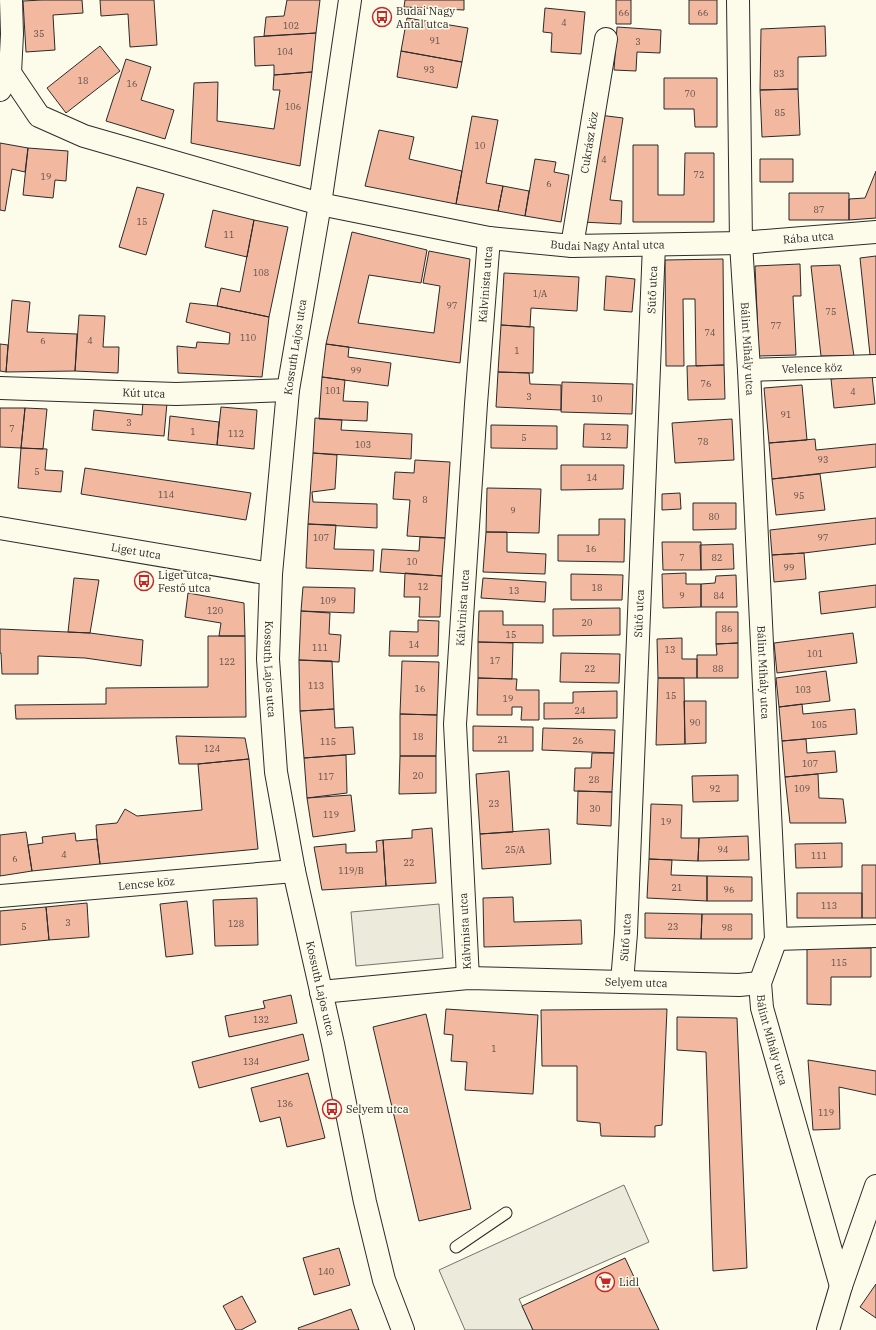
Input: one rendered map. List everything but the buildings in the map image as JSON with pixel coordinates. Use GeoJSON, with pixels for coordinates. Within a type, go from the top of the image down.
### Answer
{"type":"FeatureCollection","features":[{"type":"Feature","properties":{"kind":"street"},"geometry":{"type":"LineString","coordinates":[[5,81],[12,34],[11,0]]}},
{"type":"Feature","properties":{"kind":"street","name":"Kossuth Lajos utca"},"geometry":{"type":"LineString","coordinates":[[350,0],[320,204],[288,390],[271,574],[268,659],[275,765],[294,871],[333,1044],[365,1202],[384,1280],[403,1330]]}},
{"type":"Feature","properties":{"kind":"street","name":"Bálint Mihály utca"},"geometry":{"type":"LineString","coordinates":[[738,0],[741,243],[749,370],[776,939],[760,983],[762,1008],[841,1286]]}},
{"type":"Feature","properties":{"kind":"street","name":"Cukrász köz"},"geometry":{"type":"LineString","coordinates":[[572,246],[606,39]]}},
{"type":"Feature","properties":{"kind":"street","name":"Budai Nagy Antal utca"},"geometry":{"type":"LineString","coordinates":[[5,81],[39,116],[78,133],[320,204],[489,238],[572,246],[741,243]]}},
{"type":"Feature","properties":{"kind":"street","name":"Rába utca"},"geometry":{"type":"LineString","coordinates":[[741,243],[876,232]]}},
{"type":"Feature","properties":{"kind":"street","name":"Kálvinista utca"},"geometry":{"type":"LineString","coordinates":[[468,978],[455,724],[476,404],[489,238]]}},
{"type":"Feature","properties":{"kind":"street","name":"Sütő utca"},"geometry":{"type":"LineString","coordinates":[[622,982],[627,925],[654,245]]}},
{"type":"Feature","properties":{"kind":"street","name":"Velence köz"},"geometry":{"type":"LineString","coordinates":[[749,370],[876,366]]}},
{"type":"Feature","properties":{"kind":"street","name":"Kút utca"},"geometry":{"type":"LineString","coordinates":[[0,388],[176,394],[288,390]]}},
{"type":"Feature","properties":{"kind":"street","name":"Liget utca"},"geometry":{"type":"LineString","coordinates":[[0,528],[271,574]]}},
{"type":"Feature","properties":{"kind":"street","name":"Lencse köz"},"geometry":{"type":"LineString","coordinates":[[0,896],[294,871]]}},
{"type":"Feature","properties":{"kind":"street"},"geometry":{"type":"LineString","coordinates":[[776,939],[876,936]]}},
{"type":"Feature","properties":{"kind":"street","name":"Selyem utca"},"geometry":{"type":"LineString","coordinates":[[321,992],[468,978],[739,985],[760,983]]}},
{"type":"Feature","properties":{"kind":"street"},"geometry":{"type":"LineString","coordinates":[[828,1330],[841,1286],[876,1186]]}},
{"type":"Feature","properties":{"kind":"lane"},"geometry":{"type":"LineString","coordinates":[[456,1247],[506,1213]]}},
{"type":"Feature","properties":{"kind":"shaded area"},"geometry":{"type":"Polygon","coordinates":[[[439,904],[443,958],[356,966],[351,912],[439,904]]]}},
{"type":"Feature","properties":{"kind":"shaded area"},"geometry":{"type":"Polygon","coordinates":[[[624,1185],[649,1242],[519,1299],[533,1330],[465,1330],[439,1270],[624,1185]]]}},
{"type":"Feature","properties":{"kind":"place","name":"Budai Nagy Antal utca"},"geometry":{"type":"Point","coordinates":[382,17]}},
{"type":"Feature","properties":{"kind":"place","name":"Liget utca, Festő utca"},"geometry":{"type":"Point","coordinates":[144,581]}},
{"type":"Feature","properties":{"kind":"place","name":"Selyem utca"},"geometry":{"type":"Point","coordinates":[332,1109]}},
{"type":"Feature","properties":{"kind":"place","name":"Lidl"},"geometry":{"type":"Point","coordinates":[605,1282]}}]}
